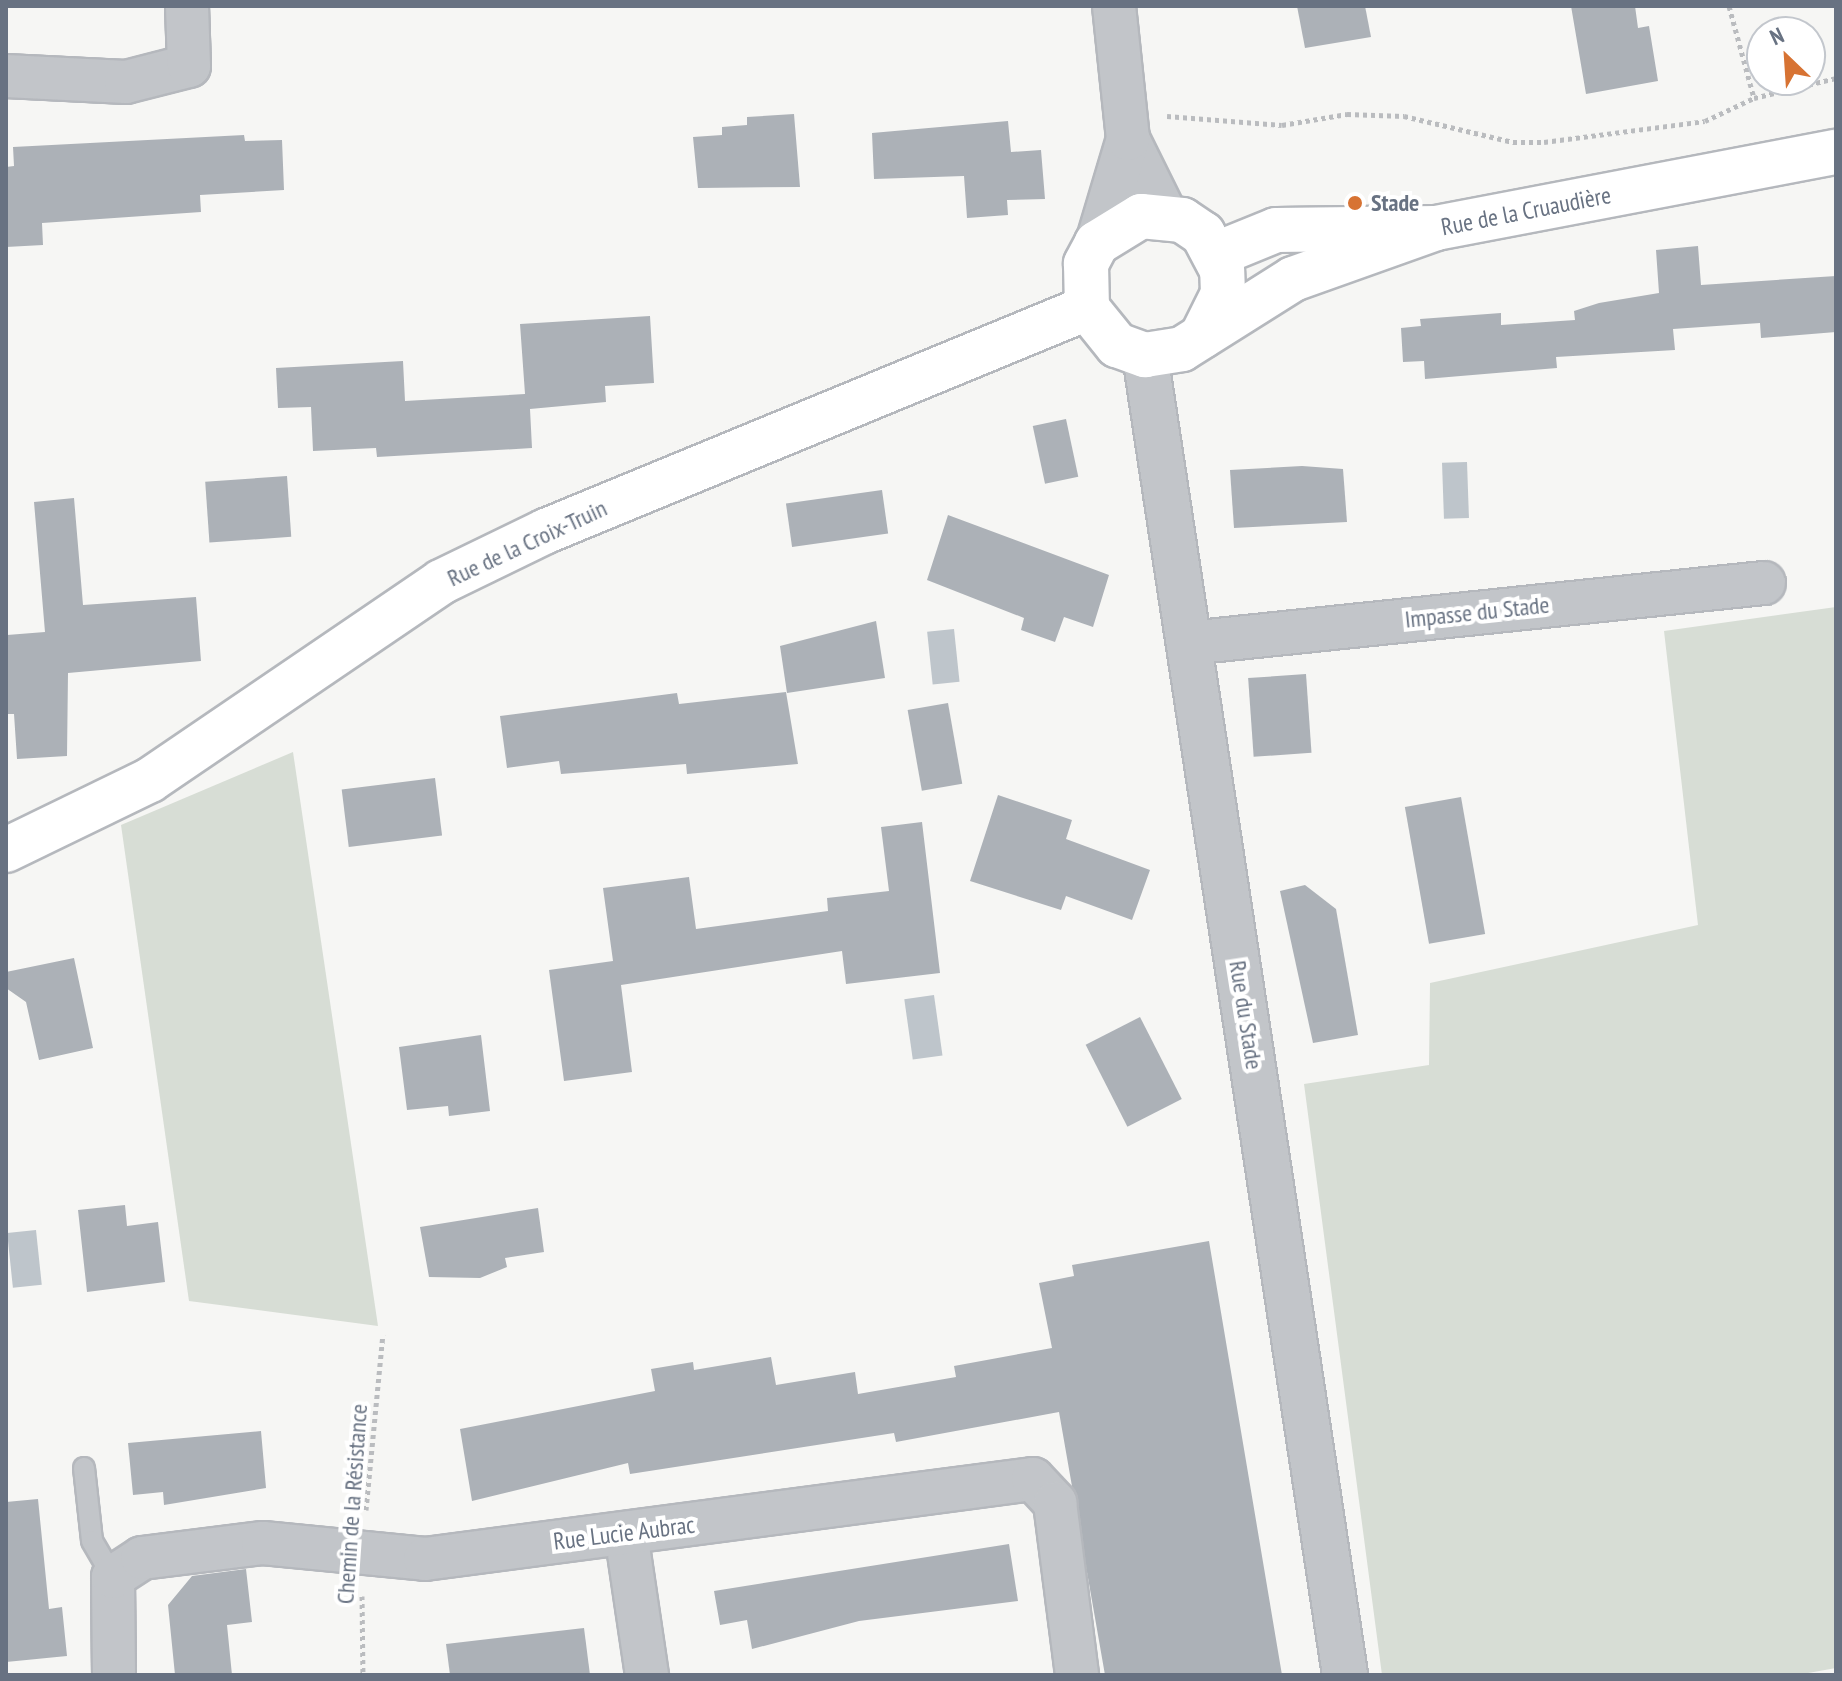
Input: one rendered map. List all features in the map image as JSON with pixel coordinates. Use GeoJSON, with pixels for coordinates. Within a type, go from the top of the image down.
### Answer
{"type":"FeatureCollection","features":[{"type":"Feature","properties":{"kind":"main road","name":"Rue de la Cruaudière"},"geometry":{"type":"LineString","coordinates":[[1217,254],[1276,230],[1436,228],[1836,152]]}},
{"type":"Feature","properties":{"kind":"main road"},"geometry":{"type":"LineString","coordinates":[[1202,336],[1223,294],[1217,254],[1203,234],[1166,216],[1118,224],[1097,243],[1086,264],[1087,308],[1117,345],[1145,355],[1182,349],[1293,279],[1436,228]]}},
{"type":"Feature","properties":{"kind":"main road","name":"Rue de la Croix-Truin"},"geometry":{"type":"LineString","coordinates":[[6,850],[150,780],[441,582],[546,531],[1087,308]]}},
{"type":"Feature","properties":{"kind":"street"},"geometry":{"type":"LineString","coordinates":[[6,76],[126,82],[189,66],[187,6]]}},
{"type":"Feature","properties":{"kind":"street"},"geometry":{"type":"LineString","coordinates":[[1114,6],[1127,129],[1166,216]]}},
{"type":"Feature","properties":{"kind":"street"},"geometry":{"type":"LineString","coordinates":[[1097,243],[1127,129]]}},
{"type":"Feature","properties":{"kind":"street","name":"Rue du Stade"},"geometry":{"type":"LineString","coordinates":[[1145,355],[1345,1675]]}},
{"type":"Feature","properties":{"kind":"street","name":"Impasse du Stade"},"geometry":{"type":"LineString","coordinates":[[1189,643],[1764,583]]}},
{"type":"Feature","properties":{"kind":"street","name":"Rue Lucie Aubrac"},"geometry":{"type":"LineString","coordinates":[[113,1577],[142,1558],[263,1543],[362,1556],[425,1559],[1033,1479],[1055,1503],[1077,1675]]}},
{"type":"Feature","properties":{"kind":"street"},"geometry":{"type":"LineString","coordinates":[[626,1533],[647,1675]]}},
{"type":"Feature","properties":{"kind":"street"},"geometry":{"type":"LineString","coordinates":[[113,1577],[114,1675]]}},
{"type":"Feature","properties":{"kind":"lane"},"geometry":{"type":"LineString","coordinates":[[84,1468],[92,1541],[113,1577]]}},
{"type":"Feature","properties":{"kind":"path"},"geometry":{"type":"LineString","coordinates":[[1729,6],[1754,98]]}},
{"type":"Feature","properties":{"kind":"path"},"geometry":{"type":"LineString","coordinates":[[1127,129],[1174,115],[1282,125],[1347,114],[1404,116],[1513,142],[1544,142],[1705,121],[1754,98],[1836,78]]}},
{"type":"Feature","properties":{"kind":"path","name":"Chemin de la Résistance"},"geometry":{"type":"LineString","coordinates":[[363,1675],[362,1556],[383,1335]]}},
{"type":"Feature","properties":{"kind":"shaded area"},"geometry":{"type":"Polygon","coordinates":[[[1467,462],[1469,518],[1444,519],[1442,463],[1467,462]]]}},
{"type":"Feature","properties":{"kind":"shaded area"},"geometry":{"type":"Polygon","coordinates":[[[1836,607],[1836,1668],[1797,1675],[1382,1675],[1304,1084],[1429,1065],[1430,983],[1698,925],[1664,631],[1836,607]]]}},
{"type":"Feature","properties":{"kind":"shaded area"},"geometry":{"type":"Polygon","coordinates":[[[954,629],[960,682],[933,685],[927,632],[954,629]]]}},
{"type":"Feature","properties":{"kind":"shaded area"},"geometry":{"type":"Polygon","coordinates":[[[293,752],[378,1326],[189,1301],[121,825],[293,752]]]}},
{"type":"Feature","properties":{"kind":"shaded area"},"geometry":{"type":"Polygon","coordinates":[[[934,995],[942,1055],[913,1060],[904,999],[934,995]]]}},
{"type":"Feature","properties":{"kind":"shaded area"},"geometry":{"type":"Polygon","coordinates":[[[36,1230],[42,1285],[13,1288],[7,1233],[36,1230]]]}},
{"type":"Feature","properties":{"kind":"building"},"geometry":{"type":"Polygon","coordinates":[[[1297,6],[1365,6],[1371,37],[1305,48],[1297,6]]]}},
{"type":"Feature","properties":{"kind":"building"},"geometry":{"type":"Polygon","coordinates":[[[1571,6],[1635,6],[1638,28],[1649,26],[1658,81],[1586,94],[1571,6]]]}},
{"type":"Feature","properties":{"kind":"building"},"geometry":{"type":"Polygon","coordinates":[[[794,114],[800,187],[698,188],[693,137],[722,135],[722,127],[747,125],[747,117],[794,114]]]}},
{"type":"Feature","properties":{"kind":"building"},"geometry":{"type":"Polygon","coordinates":[[[1008,121],[1011,152],[1041,150],[1045,199],[1007,200],[1008,215],[967,218],[964,176],[874,179],[872,133],[1008,121]]]}},
{"type":"Feature","properties":{"kind":"building"},"geometry":{"type":"Polygon","coordinates":[[[244,135],[245,141],[282,140],[284,190],[200,195],[201,212],[42,223],[43,245],[6,247],[6,167],[14,166],[13,147],[244,135]]]}},
{"type":"Feature","properties":{"kind":"building"},"geometry":{"type":"Polygon","coordinates":[[[1698,246],[1701,285],[1836,276],[1836,332],[1761,338],[1760,323],[1673,329],[1675,350],[1556,357],[1557,368],[1425,379],[1424,361],[1403,362],[1401,328],[1421,326],[1420,319],[1501,313],[1501,325],[1575,320],[1574,311],[1599,303],[1659,293],[1656,250],[1698,246]]]}},
{"type":"Feature","properties":{"kind":"building"},"geometry":{"type":"Polygon","coordinates":[[[650,316],[654,383],[605,386],[606,402],[530,409],[532,448],[377,457],[376,448],[313,451],[311,407],[278,408],[276,368],[403,361],[405,401],[525,394],[520,324],[650,316]]]}},
{"type":"Feature","properties":{"kind":"building"},"geometry":{"type":"Polygon","coordinates":[[[1066,419],[1078,477],[1045,484],[1033,426],[1066,419]]]}},
{"type":"Feature","properties":{"kind":"building"},"geometry":{"type":"Polygon","coordinates":[[[1302,466],[1343,469],[1347,522],[1234,528],[1230,470],[1302,466]]]}},
{"type":"Feature","properties":{"kind":"building"},"geometry":{"type":"Polygon","coordinates":[[[287,476],[291,537],[209,543],[205,482],[287,476]]]}},
{"type":"Feature","properties":{"kind":"building"},"geometry":{"type":"Polygon","coordinates":[[[882,490],[888,534],[792,547],[786,503],[882,490]]]}},
{"type":"Feature","properties":{"kind":"building"},"geometry":{"type":"Polygon","coordinates":[[[74,498],[83,605],[196,597],[201,661],[68,673],[67,756],[17,759],[14,714],[6,714],[7,635],[45,632],[34,502],[74,498]]]}},
{"type":"Feature","properties":{"kind":"building"},"geometry":{"type":"Polygon","coordinates":[[[948,515],[1109,575],[1093,627],[1064,617],[1055,642],[1021,630],[1024,618],[927,580],[948,515]]]}},
{"type":"Feature","properties":{"kind":"building"},"geometry":{"type":"Polygon","coordinates":[[[876,621],[885,678],[787,693],[780,646],[876,621]]]}},
{"type":"Feature","properties":{"kind":"building"},"geometry":{"type":"Polygon","coordinates":[[[1306,674],[1312,753],[1254,757],[1248,678],[1306,674]]]}},
{"type":"Feature","properties":{"kind":"building"},"geometry":{"type":"Polygon","coordinates":[[[786,692],[798,764],[687,774],[686,764],[561,774],[559,761],[507,768],[500,716],[677,693],[679,704],[786,692]]]}},
{"type":"Feature","properties":{"kind":"building"},"geometry":{"type":"Polygon","coordinates":[[[948,703],[962,784],[922,791],[908,710],[948,703]]]}},
{"type":"Feature","properties":{"kind":"building"},"geometry":{"type":"Polygon","coordinates":[[[435,778],[442,836],[349,847],[342,789],[435,778]]]}},
{"type":"Feature","properties":{"kind":"building"},"geometry":{"type":"Polygon","coordinates":[[[998,795],[1072,820],[1066,839],[1150,870],[1132,920],[1066,896],[1061,910],[970,881],[998,795]]]}},
{"type":"Feature","properties":{"kind":"building"},"geometry":{"type":"Polygon","coordinates":[[[1461,797],[1485,934],[1429,944],[1405,807],[1461,797]]]}},
{"type":"Feature","properties":{"kind":"building"},"geometry":{"type":"Polygon","coordinates":[[[922,822],[940,973],[846,984],[842,951],[621,985],[632,1072],[564,1081],[549,970],[613,961],[603,888],[689,877],[696,929],[828,911],[827,898],[889,891],[881,827],[922,822]]]}},
{"type":"Feature","properties":{"kind":"building"},"geometry":{"type":"Polygon","coordinates":[[[1305,885],[1336,909],[1358,1035],[1313,1043],[1280,891],[1305,885]]]}},
{"type":"Feature","properties":{"kind":"building"},"geometry":{"type":"Polygon","coordinates":[[[74,958],[93,1048],[39,1060],[26,1002],[6,988],[6,972],[74,958]]]}},
{"type":"Feature","properties":{"kind":"building"},"geometry":{"type":"Polygon","coordinates":[[[1140,1017],[1182,1099],[1127,1127],[1086,1045],[1140,1017]]]}},
{"type":"Feature","properties":{"kind":"building"},"geometry":{"type":"Polygon","coordinates":[[[481,1035],[490,1111],[449,1116],[448,1106],[407,1110],[399,1047],[481,1035]]]}},
{"type":"Feature","properties":{"kind":"building"},"geometry":{"type":"Polygon","coordinates":[[[125,1205],[127,1226],[158,1222],[165,1282],[87,1292],[78,1210],[125,1205]]]}},
{"type":"Feature","properties":{"kind":"building"},"geometry":{"type":"Polygon","coordinates":[[[538,1208],[544,1252],[505,1258],[507,1267],[480,1278],[429,1277],[420,1227],[538,1208]]]}},
{"type":"Feature","properties":{"kind":"building"},"geometry":{"type":"Polygon","coordinates":[[[1209,1241],[1282,1675],[1105,1675],[1059,1412],[896,1442],[894,1433],[630,1474],[628,1463],[472,1501],[460,1429],[655,1391],[651,1369],[693,1362],[694,1370],[771,1357],[776,1385],[855,1372],[858,1394],[956,1377],[954,1366],[1052,1348],[1039,1283],[1074,1276],[1072,1265],[1209,1241]]]}},
{"type":"Feature","properties":{"kind":"building"},"geometry":{"type":"Polygon","coordinates":[[[261,1431],[266,1488],[164,1505],[163,1492],[133,1495],[128,1443],[261,1431]]]}},
{"type":"Feature","properties":{"kind":"building"},"geometry":{"type":"Polygon","coordinates":[[[38,1499],[49,1609],[62,1607],[67,1656],[6,1662],[6,1502],[38,1499]]]}},
{"type":"Feature","properties":{"kind":"building"},"geometry":{"type":"Polygon","coordinates":[[[1009,1544],[1018,1601],[859,1621],[752,1649],[747,1620],[720,1625],[714,1591],[1009,1544]]]}},
{"type":"Feature","properties":{"kind":"building"},"geometry":{"type":"Polygon","coordinates":[[[246,1569],[252,1622],[227,1625],[232,1675],[175,1675],[168,1605],[192,1576],[246,1569]]]}},
{"type":"Feature","properties":{"kind":"building"},"geometry":{"type":"Polygon","coordinates":[[[584,1628],[590,1675],[450,1675],[446,1644],[584,1628]]]}},
{"type":"Feature","properties":{"kind":"place","name":"Stade"},"geometry":{"type":"Point","coordinates":[1355,203]}}]}
